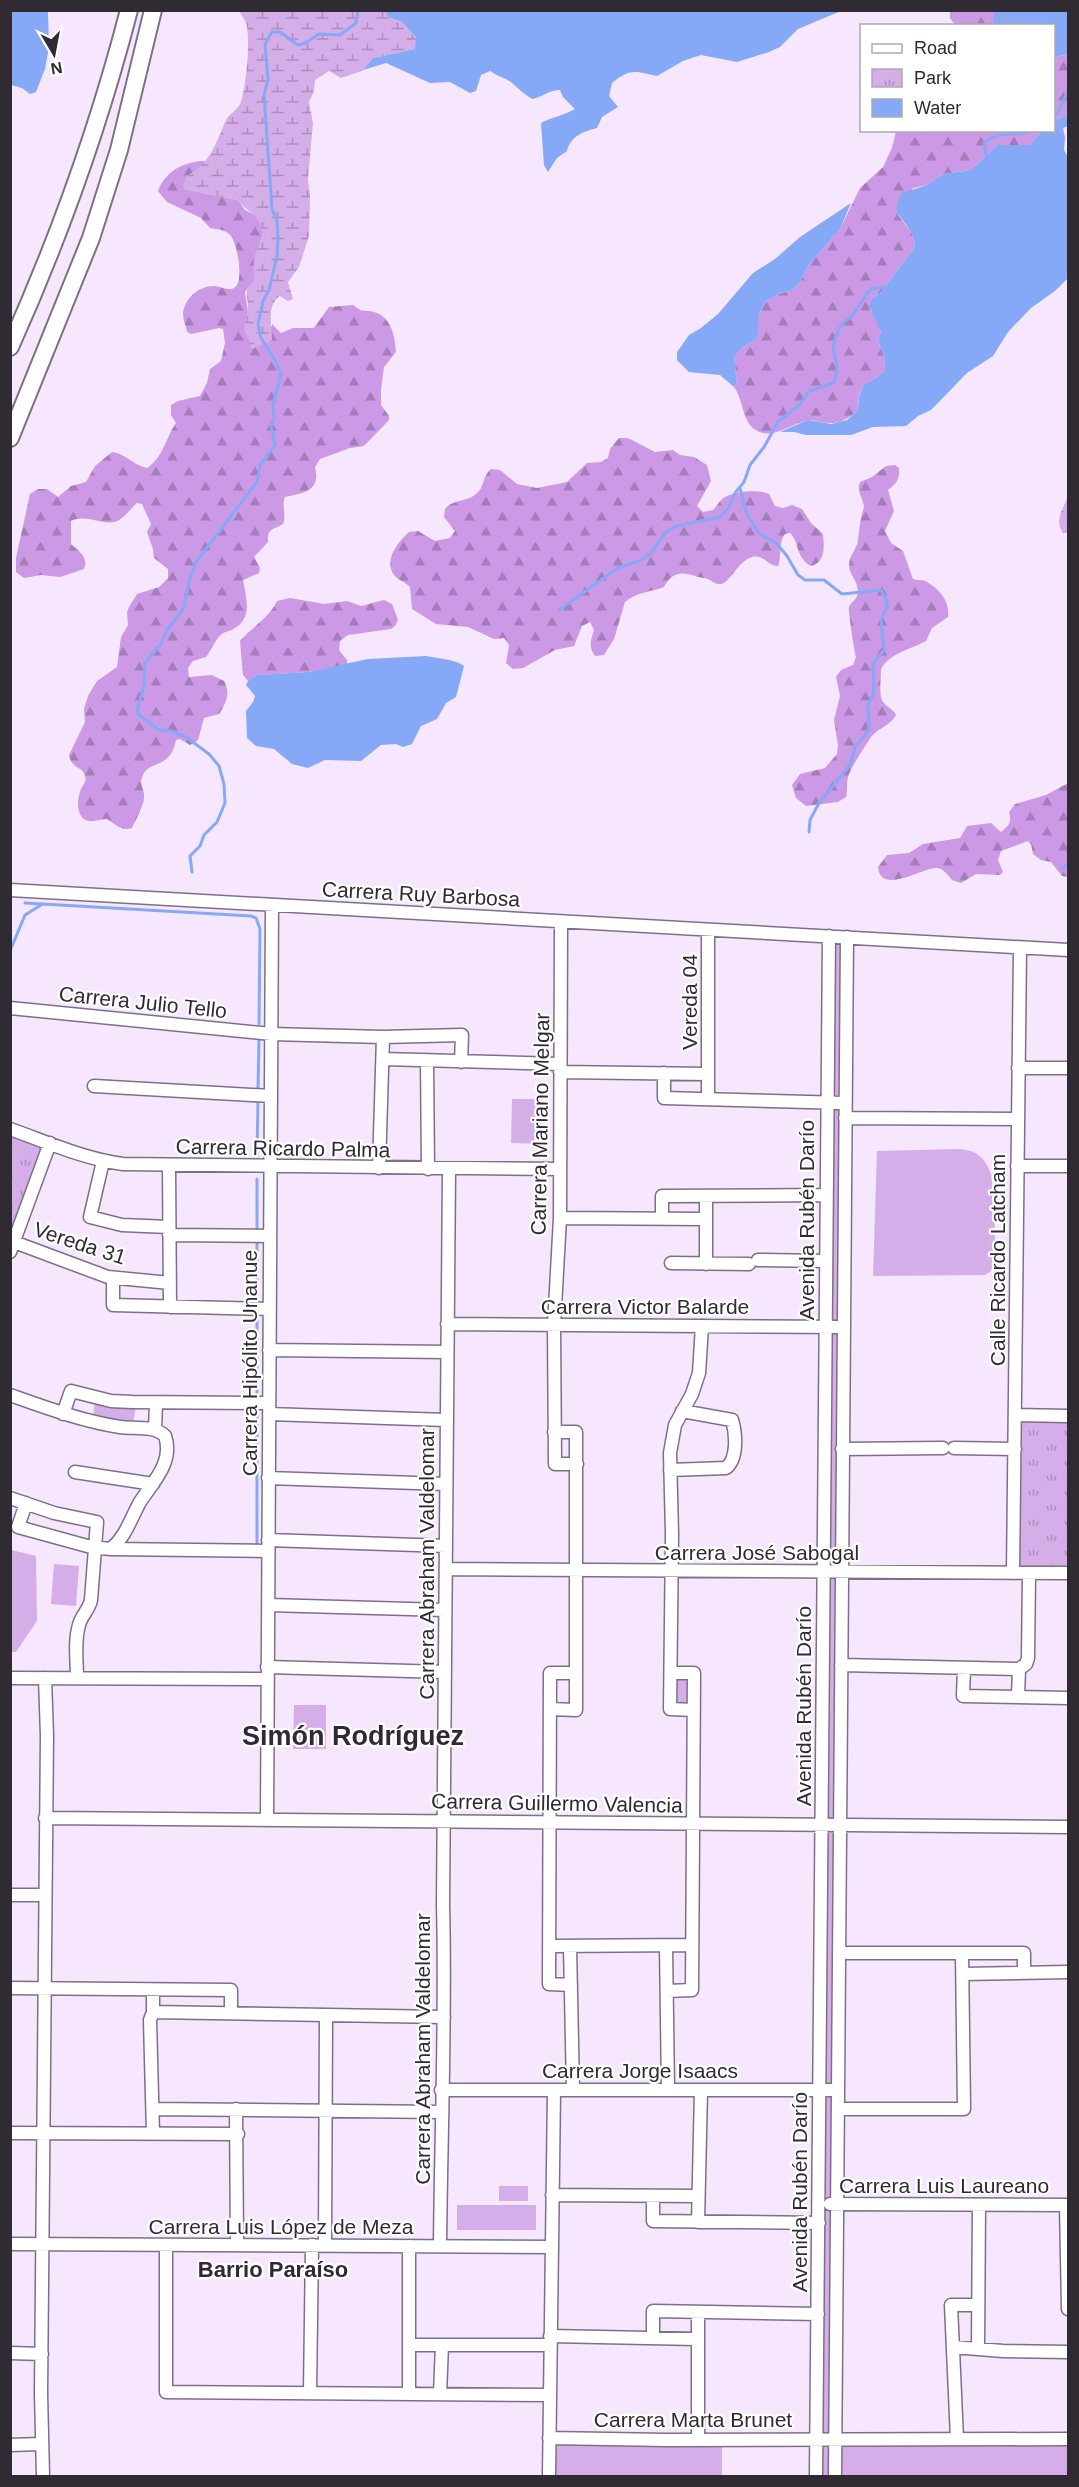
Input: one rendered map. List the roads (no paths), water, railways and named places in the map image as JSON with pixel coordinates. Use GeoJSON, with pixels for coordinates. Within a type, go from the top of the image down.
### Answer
{"type":"FeatureCollection","features":[{"type":"Feature","properties":{"kind":"main road"},"geometry":{"type":"LineString","coordinates":[[10,347],[42,273],[82,169],[105,99],[129,10]]}},
{"type":"Feature","properties":{"kind":"main road"},"geometry":{"type":"LineString","coordinates":[[10,438],[92,238],[119,150],[153,10]]}},
{"type":"Feature","properties":{"kind":"street","name":"Carrera Ruy Barbosa"},"geometry":{"type":"LineString","coordinates":[[10,890],[846,937]]}},
{"type":"Feature","properties":{"kind":"street","name":"Carrera Hipólito Unanue"},"geometry":{"type":"LineString","coordinates":[[267,1820],[269,1309],[261,1235],[270,1167],[262,1096],[271,1034],[272,905]]}},
{"type":"Feature","properties":{"kind":"street","name":"Carrera Mariano Melgar"},"geometry":{"type":"LineString","coordinates":[[561,922],[560,1218],[554,1325],[554,1432],[555,1464],[577,1464]]}},
{"type":"Feature","properties":{"kind":"street","name":"Vereda 04"},"geometry":{"type":"LineString","coordinates":[[708,931],[708,1099]]}},
{"type":"Feature","properties":{"kind":"street","name":"Avenida Rubén Darío"},"geometry":{"type":"LineString","coordinates":[[816,2476],[828,936]]}},
{"type":"Feature","properties":{"kind":"street"},"geometry":{"type":"LineString","coordinates":[[846,937],[1068,950]]}},
{"type":"Feature","properties":{"kind":"street","name":"Avenida Rubén Darío"},"geometry":{"type":"LineString","coordinates":[[836,2476],[846,937]]}},
{"type":"Feature","properties":{"kind":"street","name":"Calle Ricardo Latcham"},"geometry":{"type":"LineString","coordinates":[[1013,1573],[1020,948]]}},
{"type":"Feature","properties":{"kind":"street","name":"Carrera Julio Tello"},"geometry":{"type":"LineString","coordinates":[[10,1008],[271,1034],[383,1037],[462,1035],[461,1062]]}},
{"type":"Feature","properties":{"kind":"street"},"geometry":{"type":"LineString","coordinates":[[379,1168],[383,1037]]}},
{"type":"Feature","properties":{"kind":"street"},"geometry":{"type":"LineString","coordinates":[[383,1059],[708,1074]]}},
{"type":"Feature","properties":{"kind":"street"},"geometry":{"type":"LineString","coordinates":[[428,1061],[428,1169]]}},
{"type":"Feature","properties":{"kind":"street"},"geometry":{"type":"LineString","coordinates":[[1018,1068],[1068,1068]]}},
{"type":"Feature","properties":{"kind":"street"},"geometry":{"type":"LineString","coordinates":[[664,1073],[663,1098],[845,1103]]}},
{"type":"Feature","properties":{"kind":"street"},"geometry":{"type":"LineString","coordinates":[[94,1086],[262,1096]]}},
{"type":"Feature","properties":{"kind":"street"},"geometry":{"type":"LineString","coordinates":[[845,1118],[1017,1119]]}},
{"type":"Feature","properties":{"kind":"street","name":"Carrera Ricardo Palma"},"geometry":{"type":"LineString","coordinates":[[10,1129],[103,1161],[123,1164],[560,1169]]}},
{"type":"Feature","properties":{"kind":"street"},"geometry":{"type":"LineString","coordinates":[[12,1247],[50,1143]]}},
{"type":"Feature","properties":{"kind":"street"},"geometry":{"type":"LineString","coordinates":[[103,1161],[90,1217],[122,1225],[169,1231],[261,1235]]}},
{"type":"Feature","properties":{"kind":"street"},"geometry":{"type":"LineString","coordinates":[[169,1166],[170,1307]]}},
{"type":"Feature","properties":{"kind":"street"},"geometry":{"type":"LineString","coordinates":[[1017,1166],[1068,1166]]}},
{"type":"Feature","properties":{"kind":"street","name":"Carrera Abraham Valdelomar"},"geometry":{"type":"LineString","coordinates":[[440,2246],[444,2017],[443,1821],[449,1169]]}},
{"type":"Feature","properties":{"kind":"street"},"geometry":{"type":"LineString","coordinates":[[662,1218],[662,1196],[826,1196]]}},
{"type":"Feature","properties":{"kind":"street"},"geometry":{"type":"LineString","coordinates":[[706,1196],[706,1264]]}},
{"type":"Feature","properties":{"kind":"street"},"geometry":{"type":"LineString","coordinates":[[560,1218],[706,1219]]}},
{"type":"Feature","properties":{"kind":"street","name":"Vereda 31"},"geometry":{"type":"LineString","coordinates":[[12,1247],[113,1278],[170,1283]]}},
{"type":"Feature","properties":{"kind":"street"},"geometry":{"type":"LineString","coordinates":[[671,1263],[825,1261]]}},
{"type":"Feature","properties":{"kind":"street"},"geometry":{"type":"LineString","coordinates":[[113,1278],[113,1305],[269,1309]]}},
{"type":"Feature","properties":{"kind":"street","name":"Carrera Victor Balarde"},"geometry":{"type":"LineString","coordinates":[[447,1324],[843,1327]]}},
{"type":"Feature","properties":{"kind":"street"},"geometry":{"type":"LineString","coordinates":[[694,1710],[670,1709],[672,1571],[670,1470],[671,1442],[675,1425],[699,1373],[702,1326]]}},
{"type":"Feature","properties":{"kind":"street"},"geometry":{"type":"LineString","coordinates":[[268,1350],[447,1353]]}},
{"type":"Feature","properties":{"kind":"street"},"geometry":{"type":"LineString","coordinates":[[63,1414],[71,1391],[111,1401],[269,1408],[446,1420]]}},
{"type":"Feature","properties":{"kind":"street"},"geometry":{"type":"LineString","coordinates":[[10,1395],[63,1414],[110,1425],[155,1430],[165,1436],[168,1452],[164,1464],[124,1535],[111,1549]]}},
{"type":"Feature","properties":{"kind":"street"},"geometry":{"type":"LineString","coordinates":[[155,1430],[156,1403]]}},
{"type":"Feature","properties":{"kind":"street"},"geometry":{"type":"LineString","coordinates":[[670,1470],[726,1467],[730,1465],[734,1450],[732,1420],[682,1411]]}},
{"type":"Feature","properties":{"kind":"street"},"geometry":{"type":"LineString","coordinates":[[1015,1415],[1068,1416]]}},
{"type":"Feature","properties":{"kind":"street"},"geometry":{"type":"LineString","coordinates":[[550,1709],[576,1710],[576,1432],[554,1432]]}},
{"type":"Feature","properties":{"kind":"street"},"geometry":{"type":"LineString","coordinates":[[842,1449],[1015,1449]]}},
{"type":"Feature","properties":{"kind":"street"},"geometry":{"type":"LineString","coordinates":[[75,1472],[153,1484]]}},
{"type":"Feature","properties":{"kind":"street"},"geometry":{"type":"LineString","coordinates":[[268,1478],[446,1484]]}},
{"type":"Feature","properties":{"kind":"street"},"geometry":{"type":"LineString","coordinates":[[10,1497],[66,1516],[97,1522],[91,1600],[78,1631],[77,1678]]}},
{"type":"Feature","properties":{"kind":"street"},"geometry":{"type":"LineString","coordinates":[[26,1503],[18,1527],[94,1548],[446,1546]]}},
{"type":"Feature","properties":{"kind":"street","name":"Carrera José Sabogal"},"geometry":{"type":"LineString","coordinates":[[446,1569],[1068,1573]]}},
{"type":"Feature","properties":{"kind":"street"},"geometry":{"type":"LineString","coordinates":[[841,1665],[1018,1669],[1026,1664],[1028,1658],[1029,1573]]}},
{"type":"Feature","properties":{"kind":"street"},"geometry":{"type":"LineString","coordinates":[[268,1605],[445,1611]]}},
{"type":"Feature","properties":{"kind":"street"},"geometry":{"type":"LineString","coordinates":[[964,1668],[963,1696],[1068,1698]]}},
{"type":"Feature","properties":{"kind":"street"},"geometry":{"type":"LineString","coordinates":[[1018,1669],[1018,1697]]}},
{"type":"Feature","properties":{"kind":"street"},"geometry":{"type":"LineString","coordinates":[[10,1678],[445,1672]]}},
{"type":"Feature","properties":{"kind":"street"},"geometry":{"type":"LineString","coordinates":[[571,1985],[549,1984],[550,1673],[576,1673]]}},
{"type":"Feature","properties":{"kind":"street"},"geometry":{"type":"LineString","coordinates":[[667,1991],[692,1990],[694,1673],[671,1673]]}},
{"type":"Feature","properties":{"kind":"street"},"geometry":{"type":"LineString","coordinates":[[43,2476],[41,2444],[42,2244],[47,1736],[45,1678]]}},
{"type":"Feature","properties":{"kind":"street","name":"Carrera Guillermo Valencia"},"geometry":{"type":"LineString","coordinates":[[45,1818],[1068,1827]]}},
{"type":"Feature","properties":{"kind":"street"},"geometry":{"type":"LineString","coordinates":[[10,1895],[44,1895]]}},
{"type":"Feature","properties":{"kind":"street"},"geometry":{"type":"LineString","coordinates":[[550,1946],[691,1945]]}},
{"type":"Feature","properties":{"kind":"street"},"geometry":{"type":"LineString","coordinates":[[570,1946],[573,2090]]}},
{"type":"Feature","properties":{"kind":"street"},"geometry":{"type":"LineString","coordinates":[[666,1946],[668,2090]]}},
{"type":"Feature","properties":{"kind":"street"},"geometry":{"type":"LineString","coordinates":[[840,1953],[1024,1953],[1024,1973]]}},
{"type":"Feature","properties":{"kind":"street"},"geometry":{"type":"LineString","coordinates":[[838,2109],[964,2109],[962,1953]]}},
{"type":"Feature","properties":{"kind":"street"},"geometry":{"type":"LineString","coordinates":[[963,1974],[1068,1972]]}},
{"type":"Feature","properties":{"kind":"street"},"geometry":{"type":"LineString","coordinates":[[10,1988],[231,1990],[231,2013]]}},
{"type":"Feature","properties":{"kind":"street"},"geometry":{"type":"LineString","coordinates":[[153,1990],[153,2012],[150,2020],[153,2134]]}},
{"type":"Feature","properties":{"kind":"street"},"geometry":{"type":"LineString","coordinates":[[153,2012],[444,2017]]}},
{"type":"Feature","properties":{"kind":"street"},"geometry":{"type":"LineString","coordinates":[[326,2016],[326,2245]]}},
{"type":"Feature","properties":{"kind":"street","name":"Carrera Jorge Isaacs"},"geometry":{"type":"LineString","coordinates":[[441,2090],[838,2090]]}},
{"type":"Feature","properties":{"kind":"street"},"geometry":{"type":"LineString","coordinates":[[549,2476],[554,2090]]}},
{"type":"Feature","properties":{"kind":"street"},"geometry":{"type":"LineString","coordinates":[[698,2222],[701,2090]]}},
{"type":"Feature","properties":{"kind":"street"},"geometry":{"type":"LineString","coordinates":[[153,2109],[441,2112]]}},
{"type":"Feature","properties":{"kind":"street"},"geometry":{"type":"LineString","coordinates":[[236,2109],[238,2134],[237,2245]]}},
{"type":"Feature","properties":{"kind":"street"},"geometry":{"type":"LineString","coordinates":[[10,2133],[238,2134]]}},
{"type":"Feature","properties":{"kind":"street"},"geometry":{"type":"LineString","coordinates":[[552,2195],[698,2196]]}},
{"type":"Feature","properties":{"kind":"street"},"geometry":{"type":"LineString","coordinates":[[653,2196],[653,2222],[819,2223]]}},
{"type":"Feature","properties":{"kind":"street","name":"Carrera Luis Laureano"},"geometry":{"type":"LineString","coordinates":[[819,2204],[1067,2205]]}},
{"type":"Feature","properties":{"kind":"street"},"geometry":{"type":"LineString","coordinates":[[978,2348],[979,2205]]}},
{"type":"Feature","properties":{"kind":"street"},"geometry":{"type":"LineString","coordinates":[[1067,2205],[1068,2309]]}},
{"type":"Feature","properties":{"kind":"street","name":"Carrera Luis López de Meza"},"geometry":{"type":"LineString","coordinates":[[10,2244],[551,2247]]}},
{"type":"Feature","properties":{"kind":"street"},"geometry":{"type":"LineString","coordinates":[[166,2245],[166,2392],[550,2395]]}},
{"type":"Feature","properties":{"kind":"street"},"geometry":{"type":"LineString","coordinates":[[310,2393],[312,2245]]}},
{"type":"Feature","properties":{"kind":"street"},"geometry":{"type":"LineString","coordinates":[[409,2246],[409,2394]]}},
{"type":"Feature","properties":{"kind":"street"},"geometry":{"type":"LineString","coordinates":[[957,2439],[951,2305],[978,2305]]}},
{"type":"Feature","properties":{"kind":"street"},"geometry":{"type":"LineString","coordinates":[[653,2338],[653,2311],[818,2314]]}},
{"type":"Feature","properties":{"kind":"street"},"geometry":{"type":"LineString","coordinates":[[698,2312],[698,2440]]}},
{"type":"Feature","properties":{"kind":"street"},"geometry":{"type":"LineString","coordinates":[[409,2345],[550,2340],[697,2339]]}},
{"type":"Feature","properties":{"kind":"street"},"geometry":{"type":"LineString","coordinates":[[440,2394],[442,2345]]}},
{"type":"Feature","properties":{"kind":"street"},"geometry":{"type":"LineString","coordinates":[[953,2347],[1068,2352]]}},
{"type":"Feature","properties":{"kind":"street"},"geometry":{"type":"LineString","coordinates":[[10,2353],[42,2354]]}},
{"type":"Feature","properties":{"kind":"street","name":"Carrera Marta Brunet"},"geometry":{"type":"LineString","coordinates":[[549,2438],[1068,2439]]}},
{"type":"Feature","properties":{"kind":"street"},"geometry":{"type":"LineString","coordinates":[[10,2445],[41,2444]]}},
{"type":"Feature","properties":{"kind":"water"},"geometry":{"type":"Polygon","coordinates":[[[385,10],[841,11],[798,29],[780,47],[737,62],[701,55],[683,61],[657,76],[638,72],[624,75],[612,83],[609,96],[618,107],[602,117],[597,128],[574,138],[567,151],[557,158],[548,172],[544,165],[541,123],[575,109],[563,97],[560,90],[532,99],[510,81],[490,71],[481,75],[476,91],[470,93],[450,82],[430,83],[386,63],[363,70],[373,58],[415,49],[416,38],[402,22],[388,17],[385,10]]]}},
{"type":"Feature","properties":{"kind":"water"},"geometry":{"type":"Polygon","coordinates":[[[10,11],[48,11],[49,47],[45,69],[36,92],[30,94],[22,88],[11,85],[10,11]]]}},
{"type":"Feature","properties":{"kind":"water"},"geometry":{"type":"Polygon","coordinates":[[[995,11],[1068,11],[1068,54],[1055,57],[1055,24],[993,24],[995,11]]]}},
{"type":"Feature","properties":{"kind":"water"},"geometry":{"type":"Polygon","coordinates":[[[1068,106],[1068,126],[1063,128],[1064,150],[1068,157],[1068,278],[1055,291],[1031,308],[1008,332],[993,356],[967,373],[931,410],[918,416],[906,426],[873,427],[851,435],[806,435],[780,432],[808,420],[831,424],[847,420],[858,410],[863,387],[885,370],[884,356],[878,341],[881,332],[869,306],[872,298],[880,293],[915,247],[911,232],[897,210],[902,193],[927,185],[943,174],[971,170],[997,145],[1030,145],[1041,132],[1055,132],[1055,121],[1066,116],[1068,106]]]}},
{"type":"Feature","properties":{"kind":"water"},"geometry":{"type":"Polygon","coordinates":[[[851,203],[840,229],[808,266],[799,284],[792,290],[766,301],[758,316],[756,339],[743,347],[734,357],[737,383],[734,387],[720,375],[689,372],[677,360],[677,352],[689,335],[718,314],[753,273],[775,259],[800,237],[851,203]]]}},
{"type":"Feature","properties":{"kind":"water"},"geometry":{"type":"Polygon","coordinates":[[[426,656],[464,666],[456,697],[446,703],[437,719],[421,726],[412,744],[403,747],[396,744],[381,745],[361,761],[325,760],[308,768],[292,764],[274,749],[256,746],[247,738],[246,711],[255,696],[246,685],[257,675],[308,672],[368,659],[426,656]]]}},
{"type":"Feature","properties":{"kind":"waterway"},"geometry":{"type":"LineString","coordinates":[[192,872],[190,856],[200,846],[204,835],[217,822],[225,803],[224,784],[219,766],[209,754],[186,737],[171,731],[159,730],[138,714],[137,709],[144,687],[145,663],[161,644],[167,630],[184,608],[196,562],[257,482],[260,465],[275,445],[271,426],[274,419],[273,404],[281,374],[261,338],[258,324],[277,256],[278,238],[277,221],[272,209],[264,95],[268,79],[265,44],[272,32],[280,32],[298,45],[319,34],[340,35],[356,23],[358,10]]}},
{"type":"Feature","properties":{"kind":"waterway"},"geometry":{"type":"LineString","coordinates":[[1055,114],[1058,113],[1068,90]]}},
{"type":"Feature","properties":{"kind":"waterway"},"geometry":{"type":"LineString","coordinates":[[987,159],[984,143],[988,140],[997,136],[1026,132]]}},
{"type":"Feature","properties":{"kind":"waterway"},"geometry":{"type":"LineString","coordinates":[[559,610],[618,568],[641,560],[650,554],[666,532],[677,526],[720,517],[728,509],[735,493],[744,482],[750,465],[764,447],[778,422],[800,404],[809,391],[834,383],[837,369],[833,346],[838,331],[842,324],[852,316],[868,292],[885,287]]}},
{"type":"Feature","properties":{"kind":"waterway"},"geometry":{"type":"LineString","coordinates":[[740,488],[747,515],[759,533],[777,544],[798,575],[805,580],[824,580],[842,594],[881,590],[887,601],[887,608],[881,619],[884,650],[873,664],[874,689],[868,704],[869,730],[855,747],[850,765],[819,803],[810,820],[809,832]]}},
{"type":"Feature","properties":{"kind":"waterway"},"geometry":{"type":"LineString","coordinates":[[1063,868],[1068,863]]}},
{"type":"Feature","properties":{"kind":"waterway"},"geometry":{"type":"LineString","coordinates":[[25,903],[256,918],[260,929],[259,1024]]}},
{"type":"Feature","properties":{"kind":"waterway"},"geometry":{"type":"LineString","coordinates":[[10,951],[25,915],[41,905]]}},
{"type":"Feature","properties":{"kind":"waterway"},"geometry":{"type":"LineString","coordinates":[[258,1091],[259,1037]]}},
{"type":"Feature","properties":{"kind":"waterway"},"geometry":{"type":"LineString","coordinates":[[257,1156],[258,1098]]}},
{"type":"Feature","properties":{"kind":"waterway"},"geometry":{"type":"LineString","coordinates":[[257,1179],[257,1233]]}},
{"type":"Feature","properties":{"kind":"waterway"},"geometry":{"type":"LineString","coordinates":[[257,1240],[257,1301]]}},
{"type":"Feature","properties":{"kind":"waterway"},"geometry":{"type":"LineString","coordinates":[[257,1315],[257,1396]]}},
{"type":"Feature","properties":{"kind":"waterway"},"geometry":{"type":"LineString","coordinates":[[257,1413],[257,1545]]}},
{"type":"Feature","properties":{"kind":"district","name":"Simón Rodríguez"},"geometry":{"type":"Point","coordinates":[353,1736]}},
{"type":"Feature","properties":{"kind":"district","name":"Barrio Paraíso"},"geometry":{"type":"Point","coordinates":[273,2269]}}]}
